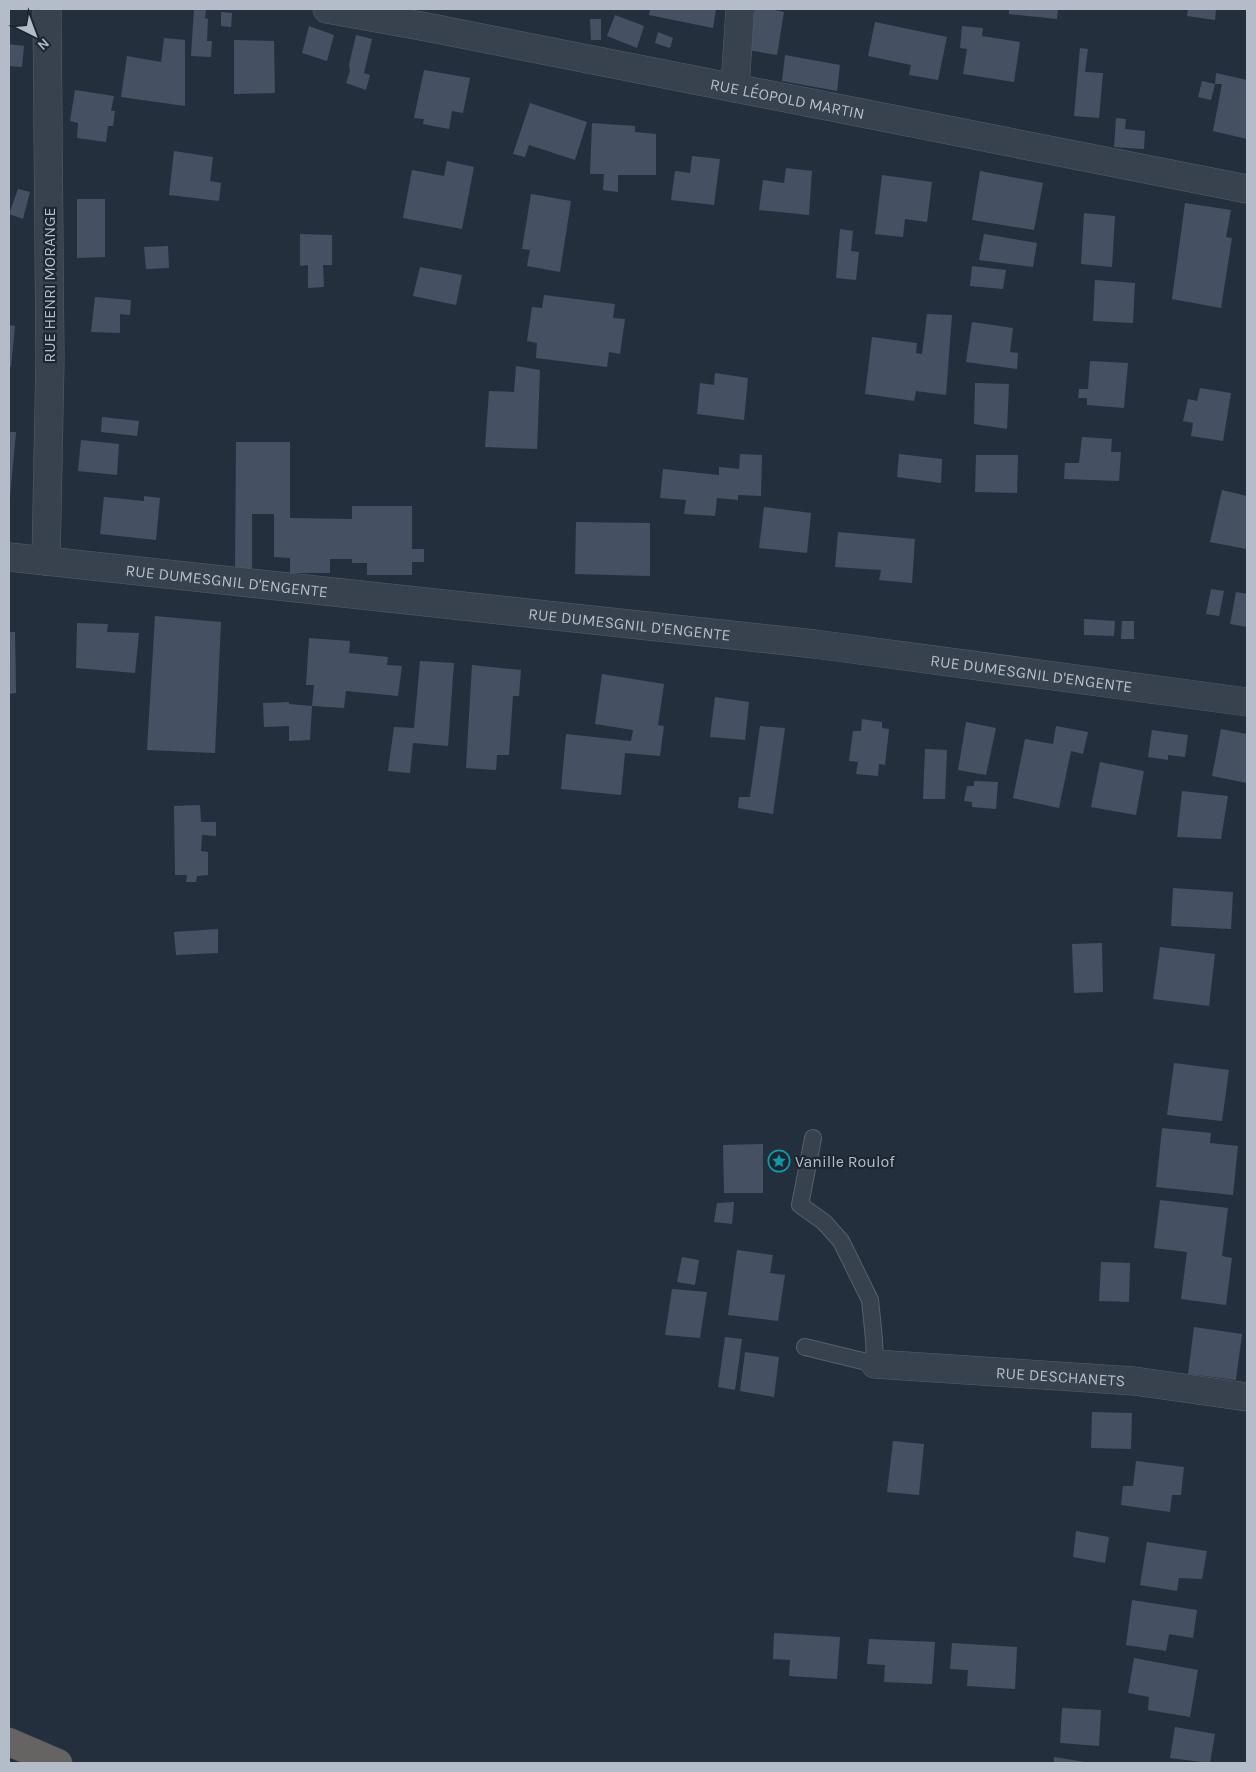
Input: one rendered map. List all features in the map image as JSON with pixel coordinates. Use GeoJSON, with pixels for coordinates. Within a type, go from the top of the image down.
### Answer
{"type":"FeatureCollection","features":[{"type":"Feature","properties":{"kind":"highway"},"geometry":{"type":"LineString","coordinates":[[9,1742],[58,1763]]}},
{"type":"Feature","properties":{"kind":"highway"},"geometry":{"type":"LineString","coordinates":[[9,1760],[21,1763]]}},
{"type":"Feature","properties":{"kind":"street","name":"RUE HENRI MORANGE"},"geometry":{"type":"LineString","coordinates":[[46,561],[50,360],[47,9]]}},
{"type":"Feature","properties":{"kind":"street","name":"RUE LÉOPOLD MARTIN"},"geometry":{"type":"LineString","coordinates":[[327,9],[421,17],[735,88],[1247,189]]}},
{"type":"Feature","properties":{"kind":"street"},"geometry":{"type":"LineString","coordinates":[[735,88],[740,9]]}},
{"type":"Feature","properties":{"kind":"street","name":"RUE DUMESGNIL D'ENGENTE"},"geometry":{"type":"LineString","coordinates":[[9,557],[816,644],[1247,702]]}},
{"type":"Feature","properties":{"kind":"street","name":"RUE DESCHANETS"},"geometry":{"type":"LineString","coordinates":[[875,1364],[1134,1381],[1247,1397]]}},
{"type":"Feature","properties":{"kind":"lane"},"geometry":{"type":"LineString","coordinates":[[805,1347],[875,1364],[870,1300],[841,1241],[824,1222],[800,1205],[813,1138]]}},
{"type":"Feature","properties":{"kind":"building"},"geometry":{"type":"Polygon","coordinates":[[[194,9],[206,9],[205,18],[208,19],[207,41],[212,41],[211,57],[191,56],[194,9]]]}},
{"type":"Feature","properties":{"kind":"building"},"geometry":{"type":"Polygon","coordinates":[[[650,9],[716,9],[713,28],[649,15],[650,9]]]}},
{"type":"Feature","properties":{"kind":"building"},"geometry":{"type":"Polygon","coordinates":[[[755,9],[784,12],[777,55],[748,50],[755,9]]]}},
{"type":"Feature","properties":{"kind":"building"},"geometry":{"type":"Polygon","coordinates":[[[1009,9],[1058,9],[1057,19],[1009,14],[1009,9]]]}},
{"type":"Feature","properties":{"kind":"building"},"geometry":{"type":"Polygon","coordinates":[[[1188,9],[1216,9],[1215,20],[1187,16],[1188,9]]]}},
{"type":"Feature","properties":{"kind":"building"},"geometry":{"type":"Polygon","coordinates":[[[221,12],[232,13],[231,27],[221,26],[221,12]]]}},
{"type":"Feature","properties":{"kind":"building"},"geometry":{"type":"Polygon","coordinates":[[[615,15],[644,26],[637,48],[607,36],[615,15]]]}},
{"type":"Feature","properties":{"kind":"building"},"geometry":{"type":"Polygon","coordinates":[[[590,19],[601,19],[601,40],[591,40],[590,19]]]}},
{"type":"Feature","properties":{"kind":"building"},"geometry":{"type":"Polygon","coordinates":[[[875,22],[947,37],[938,80],[909,75],[911,65],[868,56],[875,22]]]}},
{"type":"Feature","properties":{"kind":"building"},"geometry":{"type":"Polygon","coordinates":[[[309,26],[334,35],[327,61],[302,53],[309,26]]]}},
{"type":"Feature","properties":{"kind":"building"},"geometry":{"type":"Polygon","coordinates":[[[962,26],[983,28],[982,36],[1020,42],[1014,82],[963,74],[967,49],[960,48],[962,26]]]}},
{"type":"Feature","properties":{"kind":"building"},"geometry":{"type":"Polygon","coordinates":[[[658,32],[673,38],[670,48],[655,43],[658,32]]]}},
{"type":"Feature","properties":{"kind":"building"},"geometry":{"type":"Polygon","coordinates":[[[356,35],[372,39],[364,73],[370,75],[366,90],[346,83],[356,35]]]}},
{"type":"Feature","properties":{"kind":"building"},"geometry":{"type":"Polygon","coordinates":[[[164,38],[185,40],[185,106],[121,97],[127,56],[161,62],[164,38]]]}},
{"type":"Feature","properties":{"kind":"building"},"geometry":{"type":"Polygon","coordinates":[[[234,40],[274,41],[275,93],[234,94],[234,40]]]}},
{"type":"Feature","properties":{"kind":"building"},"geometry":{"type":"Polygon","coordinates":[[[9,44],[24,46],[22,67],[9,66],[9,44]]]}},
{"type":"Feature","properties":{"kind":"building"},"geometry":{"type":"Polygon","coordinates":[[[1080,48],[1088,49],[1085,72],[1103,73],[1099,118],[1074,116],[1080,48]]]}},
{"type":"Feature","properties":{"kind":"building"},"geometry":{"type":"Polygon","coordinates":[[[785,55],[840,65],[837,91],[782,81],[785,55]]]}},
{"type":"Feature","properties":{"kind":"building"},"geometry":{"type":"Polygon","coordinates":[[[424,70],[470,78],[463,113],[452,111],[449,129],[423,124],[424,119],[414,118],[424,70]]]}},
{"type":"Feature","properties":{"kind":"building"},"geometry":{"type":"Polygon","coordinates":[[[1216,73],[1247,80],[1247,139],[1213,131],[1222,84],[1215,84],[1216,73]]]}},
{"type":"Feature","properties":{"kind":"building"},"geometry":{"type":"Polygon","coordinates":[[[1202,81],[1215,84],[1211,100],[1198,97],[1202,81]]]}},
{"type":"Feature","properties":{"kind":"building"},"geometry":{"type":"Polygon","coordinates":[[[75,90],[114,96],[111,111],[115,111],[113,126],[108,126],[106,142],[77,138],[78,123],[70,121],[75,90]]]}},
{"type":"Feature","properties":{"kind":"building"},"geometry":{"type":"Polygon","coordinates":[[[530,103],[587,122],[575,160],[529,145],[525,157],[513,154],[530,103]]]}},
{"type":"Feature","properties":{"kind":"building"},"geometry":{"type":"Polygon","coordinates":[[[1116,118],[1126,119],[1125,129],[1145,131],[1144,149],[1114,147],[1116,118]]]}},
{"type":"Feature","properties":{"kind":"building"},"geometry":{"type":"Polygon","coordinates":[[[592,123],[635,126],[635,132],[656,134],[656,175],[618,175],[618,192],[603,190],[604,174],[590,174],[592,123]]]}},
{"type":"Feature","properties":{"kind":"building"},"geometry":{"type":"Polygon","coordinates":[[[174,151],[213,157],[210,181],[221,183],[219,201],[169,195],[174,151]]]}},
{"type":"Feature","properties":{"kind":"building"},"geometry":{"type":"Polygon","coordinates":[[[692,156],[720,159],[714,205],[671,200],[675,171],[690,173],[692,156]]]}},
{"type":"Feature","properties":{"kind":"building"},"geometry":{"type":"Polygon","coordinates":[[[447,161],[474,167],[462,229],[403,218],[412,170],[444,176],[447,161]]]}},
{"type":"Feature","properties":{"kind":"building"},"geometry":{"type":"Polygon","coordinates":[[[786,168],[812,171],[809,215],[759,210],[763,180],[784,183],[786,168]]]}},
{"type":"Feature","properties":{"kind":"building"},"geometry":{"type":"Polygon","coordinates":[[[980,171],[1043,183],[1034,230],[972,220],[980,171]]]}},
{"type":"Feature","properties":{"kind":"building"},"geometry":{"type":"Polygon","coordinates":[[[882,175],[932,182],[927,222],[905,219],[903,237],[875,234],[882,175]]]}},
{"type":"Feature","properties":{"kind":"building"},"geometry":{"type":"Polygon","coordinates":[[[18,189],[30,192],[23,219],[9,214],[18,189]]]}},
{"type":"Feature","properties":{"kind":"building"},"geometry":{"type":"Polygon","coordinates":[[[531,194],[571,201],[560,272],[527,266],[530,250],[522,249],[531,194]]]}},
{"type":"Feature","properties":{"kind":"building"},"geometry":{"type":"Polygon","coordinates":[[[77,199],[105,199],[105,257],[77,258],[77,199]]]}},
{"type":"Feature","properties":{"kind":"building"},"geometry":{"type":"Polygon","coordinates":[[[1185,203],[1231,210],[1226,237],[1232,238],[1221,308],[1172,299],[1185,203]]]}},
{"type":"Feature","properties":{"kind":"building"},"geometry":{"type":"Polygon","coordinates":[[[1084,213],[1115,216],[1112,267],[1081,264],[1084,213]]]}},
{"type":"Feature","properties":{"kind":"building"},"geometry":{"type":"Polygon","coordinates":[[[840,229],[853,231],[851,251],[859,252],[856,280],[836,278],[840,229]]]}},
{"type":"Feature","properties":{"kind":"building"},"geometry":{"type":"Polygon","coordinates":[[[300,234],[332,235],[332,265],[323,265],[324,287],[308,288],[308,265],[300,266],[300,234]]]}},
{"type":"Feature","properties":{"kind":"building"},"geometry":{"type":"Polygon","coordinates":[[[984,234],[1037,243],[1033,267],[979,260],[984,234]]]}},
{"type":"Feature","properties":{"kind":"building"},"geometry":{"type":"Polygon","coordinates":[[[168,246],[169,268],[146,269],[144,247],[168,246]]]}},
{"type":"Feature","properties":{"kind":"building"},"geometry":{"type":"Polygon","coordinates":[[[972,266],[1006,270],[1003,289],[970,286],[972,266]]]}},
{"type":"Feature","properties":{"kind":"building"},"geometry":{"type":"Polygon","coordinates":[[[420,267],[462,275],[456,305],[413,296],[420,267]]]}},
{"type":"Feature","properties":{"kind":"building"},"geometry":{"type":"Polygon","coordinates":[[[1095,280],[1135,283],[1133,323],[1093,321],[1095,280]]]}},
{"type":"Feature","properties":{"kind":"building"},"geometry":{"type":"Polygon","coordinates":[[[544,295],[615,304],[613,318],[625,319],[620,354],[609,352],[607,367],[536,358],[537,343],[527,341],[532,307],[542,308],[544,295]]]}},
{"type":"Feature","properties":{"kind":"building"},"geometry":{"type":"Polygon","coordinates":[[[95,297],[131,300],[130,315],[120,314],[120,333],[91,332],[95,297]]]}},
{"type":"Feature","properties":{"kind":"building"},"geometry":{"type":"Polygon","coordinates":[[[927,314],[952,315],[946,395],[916,391],[914,401],[865,394],[872,337],[917,343],[916,353],[922,354],[927,314]]]}},
{"type":"Feature","properties":{"kind":"building"},"geometry":{"type":"Polygon","coordinates":[[[972,322],[1013,328],[1010,352],[1018,353],[1017,369],[966,362],[972,322]]]}},
{"type":"Feature","properties":{"kind":"building"},"geometry":{"type":"Polygon","coordinates":[[[9,325],[15,326],[11,367],[9,366],[9,325]]]}},
{"type":"Feature","properties":{"kind":"building"},"geometry":{"type":"Polygon","coordinates":[[[1090,361],[1128,363],[1124,408],[1087,405],[1087,398],[1078,398],[1079,389],[1088,389],[1090,361]]]}},
{"type":"Feature","properties":{"kind":"building"},"geometry":{"type":"Polygon","coordinates":[[[516,366],[540,370],[537,449],[485,447],[489,391],[514,392],[516,366]]]}},
{"type":"Feature","properties":{"kind":"building"},"geometry":{"type":"Polygon","coordinates":[[[715,373],[748,378],[744,420],[697,414],[700,383],[714,385],[715,373]]]}},
{"type":"Feature","properties":{"kind":"building"},"geometry":{"type":"Polygon","coordinates":[[[975,383],[1009,384],[1007,429],[974,424],[975,383]]]}},
{"type":"Feature","properties":{"kind":"building"},"geometry":{"type":"Polygon","coordinates":[[[1200,388],[1231,393],[1223,441],[1191,436],[1193,423],[1183,421],[1188,399],[1197,401],[1200,388]]]}},
{"type":"Feature","properties":{"kind":"building"},"geometry":{"type":"Polygon","coordinates":[[[102,417],[139,421],[137,436],[101,432],[102,417]]]}},
{"type":"Feature","properties":{"kind":"building"},"geometry":{"type":"Polygon","coordinates":[[[9,432],[16,432],[10,497],[9,497],[9,432]]]}},
{"type":"Feature","properties":{"kind":"building"},"geometry":{"type":"Polygon","coordinates":[[[1082,437],[1112,439],[1111,452],[1121,452],[1119,481],[1064,479],[1065,463],[1079,463],[1082,437]]]}},
{"type":"Feature","properties":{"kind":"building"},"geometry":{"type":"Polygon","coordinates":[[[81,440],[119,444],[117,475],[78,471],[81,440]]]}},
{"type":"Feature","properties":{"kind":"building"},"geometry":{"type":"Polygon","coordinates":[[[236,442],[290,442],[290,518],[352,519],[352,506],[412,506],[412,549],[424,549],[424,562],[412,562],[412,575],[367,575],[367,563],[352,563],[352,559],[330,559],[330,573],[290,573],[290,558],[274,557],[274,514],[252,514],[252,572],[235,572],[236,442]]]}},
{"type":"Feature","properties":{"kind":"building"},"geometry":{"type":"Polygon","coordinates":[[[740,454],[762,455],[761,496],[738,495],[738,500],[717,498],[715,516],[684,514],[686,500],[660,498],[663,469],[719,475],[719,467],[739,469],[740,454]]]}},
{"type":"Feature","properties":{"kind":"building"},"geometry":{"type":"Polygon","coordinates":[[[899,454],[942,459],[941,483],[897,477],[899,454]]]}},
{"type":"Feature","properties":{"kind":"building"},"geometry":{"type":"Polygon","coordinates":[[[976,455],[1018,455],[1017,493],[975,492],[976,455]]]}},
{"type":"Feature","properties":{"kind":"building"},"geometry":{"type":"Polygon","coordinates":[[[1222,490],[1247,496],[1246,549],[1210,542],[1222,490]]]}},
{"type":"Feature","properties":{"kind":"building"},"geometry":{"type":"Polygon","coordinates":[[[144,496],[160,498],[156,540],[100,534],[104,497],[144,501],[144,496]]]}},
{"type":"Feature","properties":{"kind":"building"},"geometry":{"type":"Polygon","coordinates":[[[764,507],[811,513],[807,553],[759,548],[764,507]]]}},
{"type":"Feature","properties":{"kind":"building"},"geometry":{"type":"Polygon","coordinates":[[[576,522],[650,523],[650,576],[575,574],[576,522]]]}},
{"type":"Feature","properties":{"kind":"building"},"geometry":{"type":"Polygon","coordinates":[[[838,532],[915,539],[912,583],[879,580],[881,570],[835,567],[838,532]]]}},
{"type":"Feature","properties":{"kind":"building"},"geometry":{"type":"Polygon","coordinates":[[[1211,589],[1224,591],[1219,616],[1206,614],[1211,589]]]}},
{"type":"Feature","properties":{"kind":"building"},"geometry":{"type":"Polygon","coordinates":[[[1236,592],[1247,594],[1247,627],[1230,624],[1236,592]]]}},
{"type":"Feature","properties":{"kind":"building"},"geometry":{"type":"Polygon","coordinates":[[[155,616],[221,622],[215,753],[147,750],[155,616]]]}},
{"type":"Feature","properties":{"kind":"building"},"geometry":{"type":"Polygon","coordinates":[[[1084,619],[1115,621],[1114,636],[1084,635],[1084,619]]]}},
{"type":"Feature","properties":{"kind":"building"},"geometry":{"type":"Polygon","coordinates":[[[1122,621],[1134,621],[1134,639],[1121,639],[1122,621]]]}},
{"type":"Feature","properties":{"kind":"building"},"geometry":{"type":"Polygon","coordinates":[[[77,623],[108,624],[107,632],[139,633],[135,673],[76,668],[77,623]]]}},
{"type":"Feature","properties":{"kind":"building"},"geometry":{"type":"Polygon","coordinates":[[[9,632],[15,632],[16,693],[9,694],[9,632]]]}},
{"type":"Feature","properties":{"kind":"building"},"geometry":{"type":"Polygon","coordinates":[[[309,638],[350,641],[349,653],[388,657],[387,665],[402,666],[398,696],[346,691],[344,708],[312,706],[314,685],[306,685],[309,638]]]}},
{"type":"Feature","properties":{"kind":"building"},"geometry":{"type":"Polygon","coordinates":[[[420,661],[454,663],[448,746],[413,743],[410,773],[388,771],[394,727],[414,728],[420,661]]]}},
{"type":"Feature","properties":{"kind":"building"},"geometry":{"type":"Polygon","coordinates":[[[472,665],[521,670],[519,696],[513,696],[509,755],[497,755],[496,770],[466,768],[472,665]]]}},
{"type":"Feature","properties":{"kind":"building"},"geometry":{"type":"Polygon","coordinates":[[[602,674],[664,684],[658,725],[664,726],[660,756],[625,753],[621,795],[561,789],[566,734],[631,741],[633,730],[595,724],[602,674]]]}},
{"type":"Feature","properties":{"kind":"building"},"geometry":{"type":"Polygon","coordinates":[[[715,697],[749,702],[745,740],[710,737],[715,697]]]}},
{"type":"Feature","properties":{"kind":"building"},"geometry":{"type":"Polygon","coordinates":[[[289,702],[289,704],[312,706],[310,740],[289,741],[289,726],[264,727],[263,703],[289,702]]]}},
{"type":"Feature","properties":{"kind":"building"},"geometry":{"type":"Polygon","coordinates":[[[862,719],[882,722],[882,728],[889,729],[885,765],[879,764],[878,776],[856,774],[858,762],[849,761],[853,731],[861,731],[862,719]]]}},
{"type":"Feature","properties":{"kind":"building"},"geometry":{"type":"Polygon","coordinates":[[[966,722],[996,728],[986,775],[958,770],[966,722]]]}},
{"type":"Feature","properties":{"kind":"building"},"geometry":{"type":"Polygon","coordinates":[[[760,726],[785,728],[773,814],[738,808],[739,797],[750,797],[760,726]]]}},
{"type":"Feature","properties":{"kind":"building"},"geometry":{"type":"Polygon","coordinates":[[[1056,726],[1088,732],[1083,754],[1071,751],[1059,808],[1013,798],[1025,739],[1053,744],[1056,726]]]}},
{"type":"Feature","properties":{"kind":"building"},"geometry":{"type":"Polygon","coordinates":[[[1221,729],[1247,734],[1247,783],[1212,776],[1221,729]]]}},
{"type":"Feature","properties":{"kind":"building"},"geometry":{"type":"Polygon","coordinates":[[[1152,730],[1188,735],[1185,757],[1168,755],[1168,760],[1148,757],[1152,730]]]}},
{"type":"Feature","properties":{"kind":"building"},"geometry":{"type":"Polygon","coordinates":[[[925,749],[947,750],[945,799],[923,799],[925,749]]]}},
{"type":"Feature","properties":{"kind":"building"},"geometry":{"type":"Polygon","coordinates":[[[1100,762],[1144,771],[1136,815],[1091,807],[1100,762]]]}},
{"type":"Feature","properties":{"kind":"building"},"geometry":{"type":"Polygon","coordinates":[[[974,781],[998,782],[996,809],[972,807],[972,802],[964,801],[967,786],[974,786],[974,781]]]}},
{"type":"Feature","properties":{"kind":"building"},"geometry":{"type":"Polygon","coordinates":[[[1182,791],[1228,796],[1221,839],[1177,837],[1182,791]]]}},
{"type":"Feature","properties":{"kind":"building"},"geometry":{"type":"Polygon","coordinates":[[[200,805],[201,822],[216,822],[216,836],[202,835],[201,851],[208,852],[208,875],[197,876],[196,882],[186,882],[187,875],[175,875],[174,806],[200,805]]]}},
{"type":"Feature","properties":{"kind":"building"},"geometry":{"type":"Polygon","coordinates":[[[1173,888],[1233,892],[1231,929],[1171,926],[1173,888]]]}},
{"type":"Feature","properties":{"kind":"building"},"geometry":{"type":"Polygon","coordinates":[[[218,929],[218,953],[176,955],[174,932],[218,929]]]}},
{"type":"Feature","properties":{"kind":"building"},"geometry":{"type":"Polygon","coordinates":[[[1102,943],[1103,992],[1074,993],[1072,944],[1102,943]]]}},
{"type":"Feature","properties":{"kind":"building"},"geometry":{"type":"Polygon","coordinates":[[[1160,947],[1215,954],[1209,1006],[1153,999],[1160,947]]]}},
{"type":"Feature","properties":{"kind":"building"},"geometry":{"type":"Polygon","coordinates":[[[1174,1063],[1229,1070],[1222,1121],[1167,1115],[1174,1063]]]}},
{"type":"Feature","properties":{"kind":"building"},"geometry":{"type":"Polygon","coordinates":[[[1162,1128],[1211,1133],[1210,1143],[1238,1146],[1233,1195],[1156,1187],[1162,1128]]]}},
{"type":"Feature","properties":{"kind":"building"},"geometry":{"type":"Polygon","coordinates":[[[763,1144],[763,1193],[724,1193],[723,1145],[763,1144]]]}},
{"type":"Feature","properties":{"kind":"building"},"geometry":{"type":"Polygon","coordinates":[[[1160,1200],[1228,1208],[1222,1256],[1232,1258],[1226,1305],[1181,1299],[1187,1252],[1154,1248],[1160,1200]]]}},
{"type":"Feature","properties":{"kind":"building"},"geometry":{"type":"Polygon","coordinates":[[[734,1202],[732,1224],[714,1222],[717,1203],[734,1202]]]}},
{"type":"Feature","properties":{"kind":"building"},"geometry":{"type":"Polygon","coordinates":[[[737,1250],[773,1255],[770,1273],[785,1275],[778,1321],[728,1315],[737,1250]]]}},
{"type":"Feature","properties":{"kind":"building"},"geometry":{"type":"Polygon","coordinates":[[[682,1257],[699,1260],[695,1285],[677,1282],[682,1257]]]}},
{"type":"Feature","properties":{"kind":"building"},"geometry":{"type":"Polygon","coordinates":[[[1101,1262],[1130,1263],[1129,1302],[1099,1301],[1101,1262]]]}},
{"type":"Feature","properties":{"kind":"building"},"geometry":{"type":"Polygon","coordinates":[[[672,1289],[707,1292],[700,1338],[665,1335],[672,1289]]]}},
{"type":"Feature","properties":{"kind":"building"},"geometry":{"type":"Polygon","coordinates":[[[1194,1327],[1242,1334],[1236,1380],[1188,1374],[1194,1327]]]}},
{"type":"Feature","properties":{"kind":"building"},"geometry":{"type":"Polygon","coordinates":[[[725,1337],[742,1339],[735,1390],[718,1387],[725,1337]]]}},
{"type":"Feature","properties":{"kind":"building"},"geometry":{"type":"Polygon","coordinates":[[[745,1352],[779,1357],[774,1397],[740,1391],[745,1352]]]}},
{"type":"Feature","properties":{"kind":"building"},"geometry":{"type":"Polygon","coordinates":[[[1092,1412],[1132,1413],[1131,1449],[1091,1448],[1092,1412]]]}},
{"type":"Feature","properties":{"kind":"building"},"geometry":{"type":"Polygon","coordinates":[[[893,1441],[924,1444],[919,1495],[887,1492],[893,1441]]]}},
{"type":"Feature","properties":{"kind":"building"},"geometry":{"type":"Polygon","coordinates":[[[1136,1461],[1184,1467],[1181,1495],[1172,1495],[1170,1512],[1121,1505],[1123,1486],[1133,1486],[1136,1461]]]}},
{"type":"Feature","properties":{"kind":"building"},"geometry":{"type":"Polygon","coordinates":[[[1076,1531],[1109,1537],[1105,1563],[1073,1557],[1076,1531]]]}},
{"type":"Feature","properties":{"kind":"building"},"geometry":{"type":"Polygon","coordinates":[[[1147,1542],[1207,1551],[1202,1579],[1179,1578],[1177,1591],[1140,1585],[1147,1542]]]}},
{"type":"Feature","properties":{"kind":"building"},"geometry":{"type":"Polygon","coordinates":[[[1132,1600],[1197,1610],[1193,1638],[1169,1634],[1166,1651],[1126,1645],[1132,1600]]]}},
{"type":"Feature","properties":{"kind":"building"},"geometry":{"type":"Polygon","coordinates":[[[774,1633],[840,1637],[837,1679],[789,1676],[790,1660],[773,1659],[774,1633]]]}},
{"type":"Feature","properties":{"kind":"building"},"geometry":{"type":"Polygon","coordinates":[[[869,1639],[935,1642],[932,1684],[884,1682],[885,1665],[867,1664],[869,1639]]]}},
{"type":"Feature","properties":{"kind":"building"},"geometry":{"type":"Polygon","coordinates":[[[952,1643],[1017,1647],[1015,1689],[967,1686],[968,1670],[950,1669],[952,1643]]]}},
{"type":"Feature","properties":{"kind":"building"},"geometry":{"type":"Polygon","coordinates":[[[1134,1658],[1198,1670],[1190,1717],[1148,1710],[1149,1697],[1128,1693],[1134,1658]]]}},
{"type":"Feature","properties":{"kind":"building"},"geometry":{"type":"Polygon","coordinates":[[[1062,1708],[1101,1710],[1099,1746],[1060,1743],[1062,1708]]]}},
{"type":"Feature","properties":{"kind":"building"},"geometry":{"type":"Polygon","coordinates":[[[1175,1727],[1215,1734],[1210,1763],[1170,1758],[1175,1727]]]}},
{"type":"Feature","properties":{"kind":"building"},"geometry":{"type":"Polygon","coordinates":[[[1054,1757],[1085,1762],[1085,1763],[1054,1763],[1054,1757]]]}},
{"type":"Feature","properties":{"kind":"place","name":"Vanille Roulof"},"geometry":{"type":"Point","coordinates":[779,1161]}}]}
